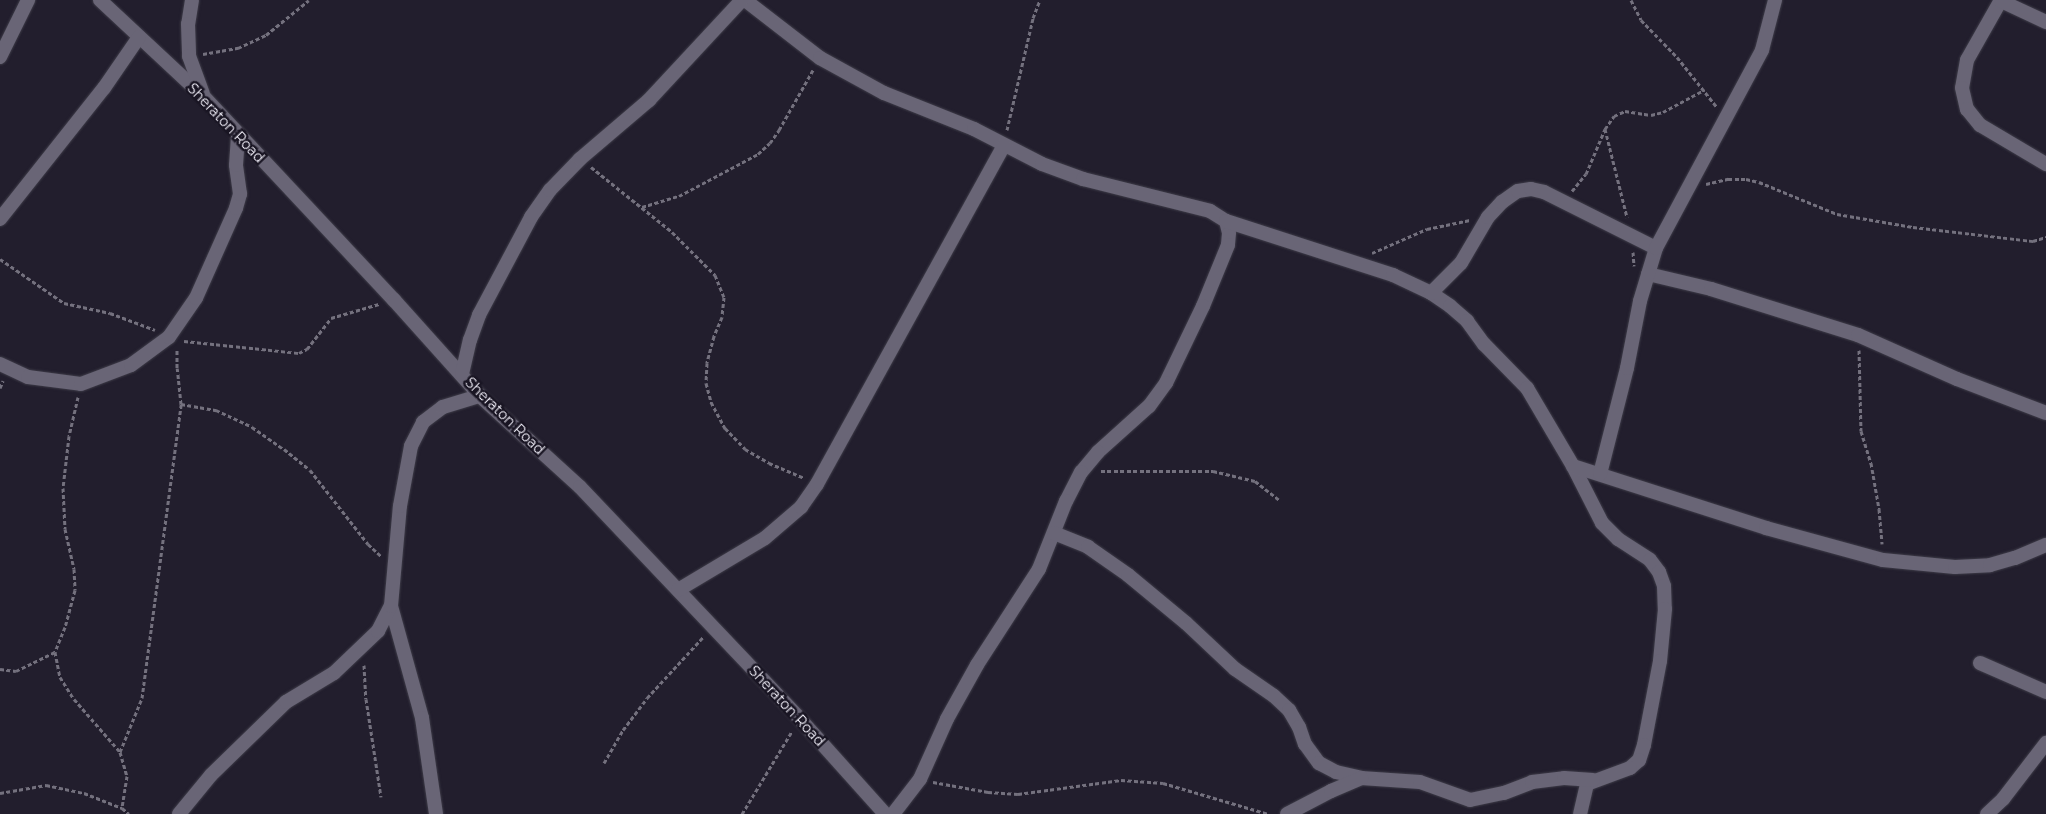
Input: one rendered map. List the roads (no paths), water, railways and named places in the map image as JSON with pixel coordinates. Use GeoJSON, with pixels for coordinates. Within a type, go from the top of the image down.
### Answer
{"type":"FeatureCollection","features":[{"type":"Feature","properties":{"kind":"street"},"geometry":{"type":"LineString","coordinates":[[0,57],[28,0]]}},
{"type":"Feature","properties":{"kind":"street","name":"Sheraton Road"},"geometry":{"type":"LineString","coordinates":[[100,0],[204,98],[462,374],[480,396],[580,487],[799,718],[885,814]]}},
{"type":"Feature","properties":{"kind":"street"},"geometry":{"type":"LineString","coordinates":[[192,0],[188,24],[189,56],[204,98]]}},
{"type":"Feature","properties":{"kind":"street"},"geometry":{"type":"LineString","coordinates":[[462,374],[470,340],[479,315],[531,217],[550,190],[580,159],[649,100],[743,0],[820,58],[884,93],[974,129],[1042,164],[1083,179],[1210,211],[1226,221],[1353,260],[1393,275],[1432,293],[1467,321],[1484,344],[1527,388],[1573,466],[1602,523],[1618,539],[1650,560],[1659,572],[1664,586],[1665,610],[1660,661],[1644,745],[1639,760],[1630,768],[1593,780],[1587,784],[1584,790],[1580,814]]}},
{"type":"Feature","properties":{"kind":"street"},"geometry":{"type":"LineString","coordinates":[[1600,474],[1648,274],[1656,248],[1762,50],[1775,0]]}},
{"type":"Feature","properties":{"kind":"street"},"geometry":{"type":"LineString","coordinates":[[2046,22],[2001,1],[1967,60],[1962,88],[1967,109],[1980,125],[2046,164]]}},
{"type":"Feature","properties":{"kind":"street"},"geometry":{"type":"LineString","coordinates":[[0,219],[104,88],[139,37]]}},
{"type":"Feature","properties":{"kind":"street"},"geometry":{"type":"LineString","coordinates":[[0,364],[28,377],[81,384],[131,365],[169,337],[196,298],[240,194],[236,165],[238,135]]}},
{"type":"Feature","properties":{"kind":"street"},"geometry":{"type":"LineString","coordinates":[[678,590],[764,538],[801,507],[817,484],[1004,145]]}},
{"type":"Feature","properties":{"kind":"street"},"geometry":{"type":"LineString","coordinates":[[1432,293],[1461,263],[1488,218],[1502,202],[1518,191],[1531,189],[1544,192],[1594,215],[1632,237],[1656,248]]}},
{"type":"Feature","properties":{"kind":"street"},"geometry":{"type":"LineString","coordinates":[[893,814],[920,779],[947,719],[977,665],[1039,569],[1066,500],[1081,472],[1098,452],[1149,406],[1166,383],[1204,306],[1228,245],[1226,221]]}},
{"type":"Feature","properties":{"kind":"street"},"geometry":{"type":"LineString","coordinates":[[1648,274],[1711,289],[1858,334],[1957,379],[2046,413]]}},
{"type":"Feature","properties":{"kind":"street"},"geometry":{"type":"LineString","coordinates":[[436,814],[422,718],[391,606],[400,506],[411,446],[423,422],[443,407],[480,396]]}},
{"type":"Feature","properties":{"kind":"street"},"geometry":{"type":"LineString","coordinates":[[1573,466],[1766,528],[1883,560],[1955,567],[1990,564],[2015,558],[2046,544]]}},
{"type":"Feature","properties":{"kind":"street"},"geometry":{"type":"LineString","coordinates":[[1054,532],[1088,547],[1128,575],[1186,623],[1235,669],[1274,696],[1289,710],[1305,744],[1320,763],[1336,772],[1361,778],[1420,782],[1470,800],[1504,793],[1532,782],[1564,778],[1593,780]]}},
{"type":"Feature","properties":{"kind":"street"},"geometry":{"type":"LineString","coordinates":[[179,814],[211,776],[286,702],[334,672],[364,647],[378,631],[391,606]]}},
{"type":"Feature","properties":{"kind":"street"},"geometry":{"type":"LineString","coordinates":[[1980,663],[2046,692]]}},
{"type":"Feature","properties":{"kind":"street"},"geometry":{"type":"LineString","coordinates":[[1987,814],[2003,799],[2046,743]]}},
{"type":"Feature","properties":{"kind":"street"},"geometry":{"type":"LineString","coordinates":[[1287,814],[1361,778]]}}]}
